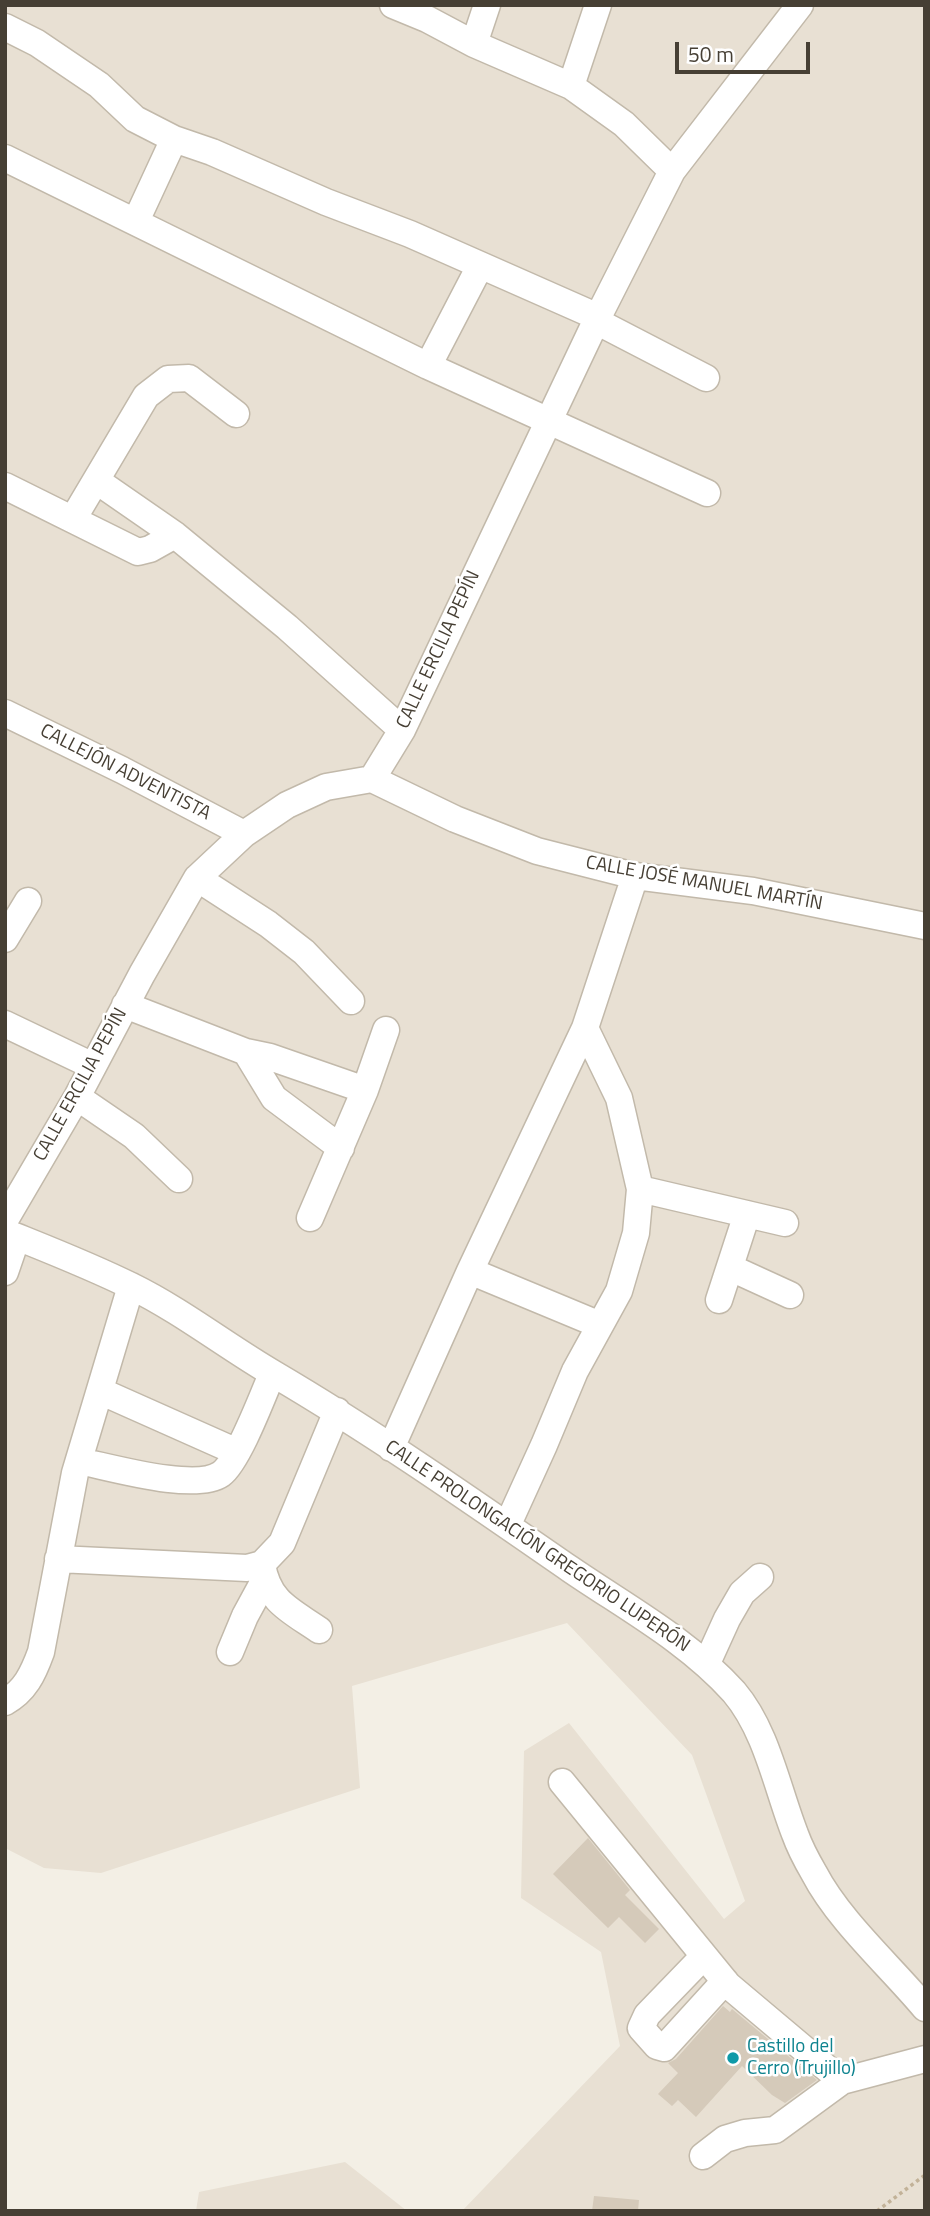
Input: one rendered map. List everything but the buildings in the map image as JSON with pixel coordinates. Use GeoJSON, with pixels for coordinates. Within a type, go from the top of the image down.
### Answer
{"type":"FeatureCollection","features":[{"type":"Feature","properties":{"kind":"street"},"geometry":{"type":"LineString","coordinates":[[393,5],[571,86],[624,124],[672,171]]}},
{"type":"Feature","properties":{"kind":"street"},"geometry":{"type":"LineString","coordinates":[[474,44],[487,5]]}},
{"type":"Feature","properties":{"kind":"street"},"geometry":{"type":"LineString","coordinates":[[571,86],[598,5]]}},
{"type":"Feature","properties":{"kind":"street","name":"CALLE ERCILIA PEPÍN"},"geometry":{"type":"LineString","coordinates":[[5,1272],[9,1230],[125,1005],[197,878],[244,834],[287,805],[326,787],[372,779],[402,730],[548,420],[672,171],[795,6]]}},
{"type":"Feature","properties":{"kind":"street"},"geometry":{"type":"LineString","coordinates":[[5,27],[37,43],[99,85],[135,119],[174,139],[212,152],[480,266],[597,319],[706,378]]}},
{"type":"Feature","properties":{"kind":"street"},"geometry":{"type":"LineString","coordinates":[[136,221],[174,139]]}},
{"type":"Feature","properties":{"kind":"street"},"geometry":{"type":"LineString","coordinates":[[5,158],[428,366],[707,493]]}},
{"type":"Feature","properties":{"kind":"street"},"geometry":{"type":"LineString","coordinates":[[428,366],[480,266]]}},
{"type":"Feature","properties":{"kind":"street"},"geometry":{"type":"LineString","coordinates":[[73,519],[146,396],[168,379],[189,378],[236,414]]}},
{"type":"Feature","properties":{"kind":"street"},"geometry":{"type":"LineString","coordinates":[[97,481],[175,535],[287,627],[402,730]]}},
{"type":"Feature","properties":{"kind":"street"},"geometry":{"type":"LineString","coordinates":[[5,486],[138,552],[150,549],[175,535]]}},
{"type":"Feature","properties":{"kind":"street","name":"CALLEJÓN ADVENTISTA"},"geometry":{"type":"LineString","coordinates":[[5,713],[244,834]]}},
{"type":"Feature","properties":{"kind":"street","name":"CALLE JOSÉ MANUEL MARTÍN"},"geometry":{"type":"LineString","coordinates":[[372,779],[455,819],[537,851],[635,876],[753,891],[925,926]]}},
{"type":"Feature","properties":{"kind":"street"},"geometry":{"type":"LineString","coordinates":[[391,1448],[470,1271],[585,1028],[635,876]]}},
{"type":"Feature","properties":{"kind":"street"},"geometry":{"type":"LineString","coordinates":[[197,878],[268,923],[304,952],[351,1001]]}},
{"type":"Feature","properties":{"kind":"street"},"geometry":{"type":"LineString","coordinates":[[5,939],[27,901]]}},
{"type":"Feature","properties":{"kind":"street"},"geometry":{"type":"LineString","coordinates":[[125,1005],[246,1052],[270,1057],[365,1090]]}},
{"type":"Feature","properties":{"kind":"street"},"geometry":{"type":"LineString","coordinates":[[5,1024],[93,1066]]}},
{"type":"Feature","properties":{"kind":"street"},"geometry":{"type":"LineString","coordinates":[[508,1524],[575,1371],[619,1291],[636,1233],[640,1189],[619,1098],[585,1028]]}},
{"type":"Feature","properties":{"kind":"street"},"geometry":{"type":"LineString","coordinates":[[310,1217],[365,1090],[386,1030]]}},
{"type":"Feature","properties":{"kind":"street"},"geometry":{"type":"LineString","coordinates":[[246,1052],[274,1098],[341,1148]]}},
{"type":"Feature","properties":{"kind":"street"},"geometry":{"type":"LineString","coordinates":[[77,1097],[134,1136],[179,1179]]}},
{"type":"Feature","properties":{"kind":"street"},"geometry":{"type":"LineString","coordinates":[[640,1189],[785,1223]]}},
{"type":"Feature","properties":{"kind":"street"},"geometry":{"type":"LineString","coordinates":[[719,1300],[732,1268],[747,1214]]}},
{"type":"Feature","properties":{"kind":"street","name":"CALLE PROLONGACIÓN GREGORIO LUPERÓN"},"geometry":{"type":"LineString","coordinates":[[9,1230],[131,1286],[337,1411],[663,1629],[706,1663],[736,1695],[755,1725],[796,1837],[816,1877],[842,1914],[925,2008]]}},
{"type":"Feature","properties":{"kind":"street"},"geometry":{"type":"LineString","coordinates":[[732,1268],[790,1295]]}},
{"type":"Feature","properties":{"kind":"street"},"geometry":{"type":"LineString","coordinates":[[470,1271],[600,1325]]}},
{"type":"Feature","properties":{"kind":"street"},"geometry":{"type":"LineString","coordinates":[[5,1702],[17,1695],[33,1675],[41,1652],[79,1461],[131,1286]]}},
{"type":"Feature","properties":{"kind":"street"},"geometry":{"type":"LineString","coordinates":[[79,1461],[184,1482],[209,1479],[223,1473],[237,1452],[272,1374]]}},
{"type":"Feature","properties":{"kind":"street"},"geometry":{"type":"LineString","coordinates":[[100,1391],[237,1452]]}},
{"type":"Feature","properties":{"kind":"street"},"geometry":{"type":"LineString","coordinates":[[230,1652],[263,1572],[282,1543],[337,1411]]}},
{"type":"Feature","properties":{"kind":"street"},"geometry":{"type":"LineString","coordinates":[[58,1559],[247,1568],[263,1572],[281,1603],[319,1630]]}},
{"type":"Feature","properties":{"kind":"street"},"geometry":{"type":"LineString","coordinates":[[706,1663],[743,1593],[760,1577]]}},
{"type":"Feature","properties":{"kind":"street"},"geometry":{"type":"LineString","coordinates":[[562,1782],[725,1981],[842,2081]]}},
{"type":"Feature","properties":{"kind":"street"},"geometry":{"type":"LineString","coordinates":[[704,1956],[647,2015],[641,2028],[657,2046],[664,2048],[725,1981]]}},
{"type":"Feature","properties":{"kind":"street"},"geometry":{"type":"LineString","coordinates":[[703,2156],[725,2139],[745,2133],[775,2130],[842,2081],[925,2059]]}},
{"type":"Feature","properties":{"kind":"path"},"geometry":{"type":"LineString","coordinates":[[877,2211],[925,2175]]}},
{"type":"Feature","properties":{"kind":"shaded area"},"geometry":{"type":"Polygon","coordinates":[[[5,5],[925,5],[925,2211],[462,2211],[620,2046],[601,1952],[521,1898],[524,1751],[569,1723],[724,1919],[745,1901],[692,1755],[567,1623],[352,1686],[360,1788],[101,1873],[44,1868],[5,1848],[5,5]]]}},
{"type":"Feature","properties":{"kind":"shaded area"},"geometry":{"type":"Polygon","coordinates":[[[345,2162],[407,2211],[196,2211],[199,2192],[345,2162]]]}},
{"type":"Feature","properties":{"kind":"place","name":"Castillo del Cerro (Trujillo)"},"geometry":{"type":"Point","coordinates":[733,2058]}}]}
